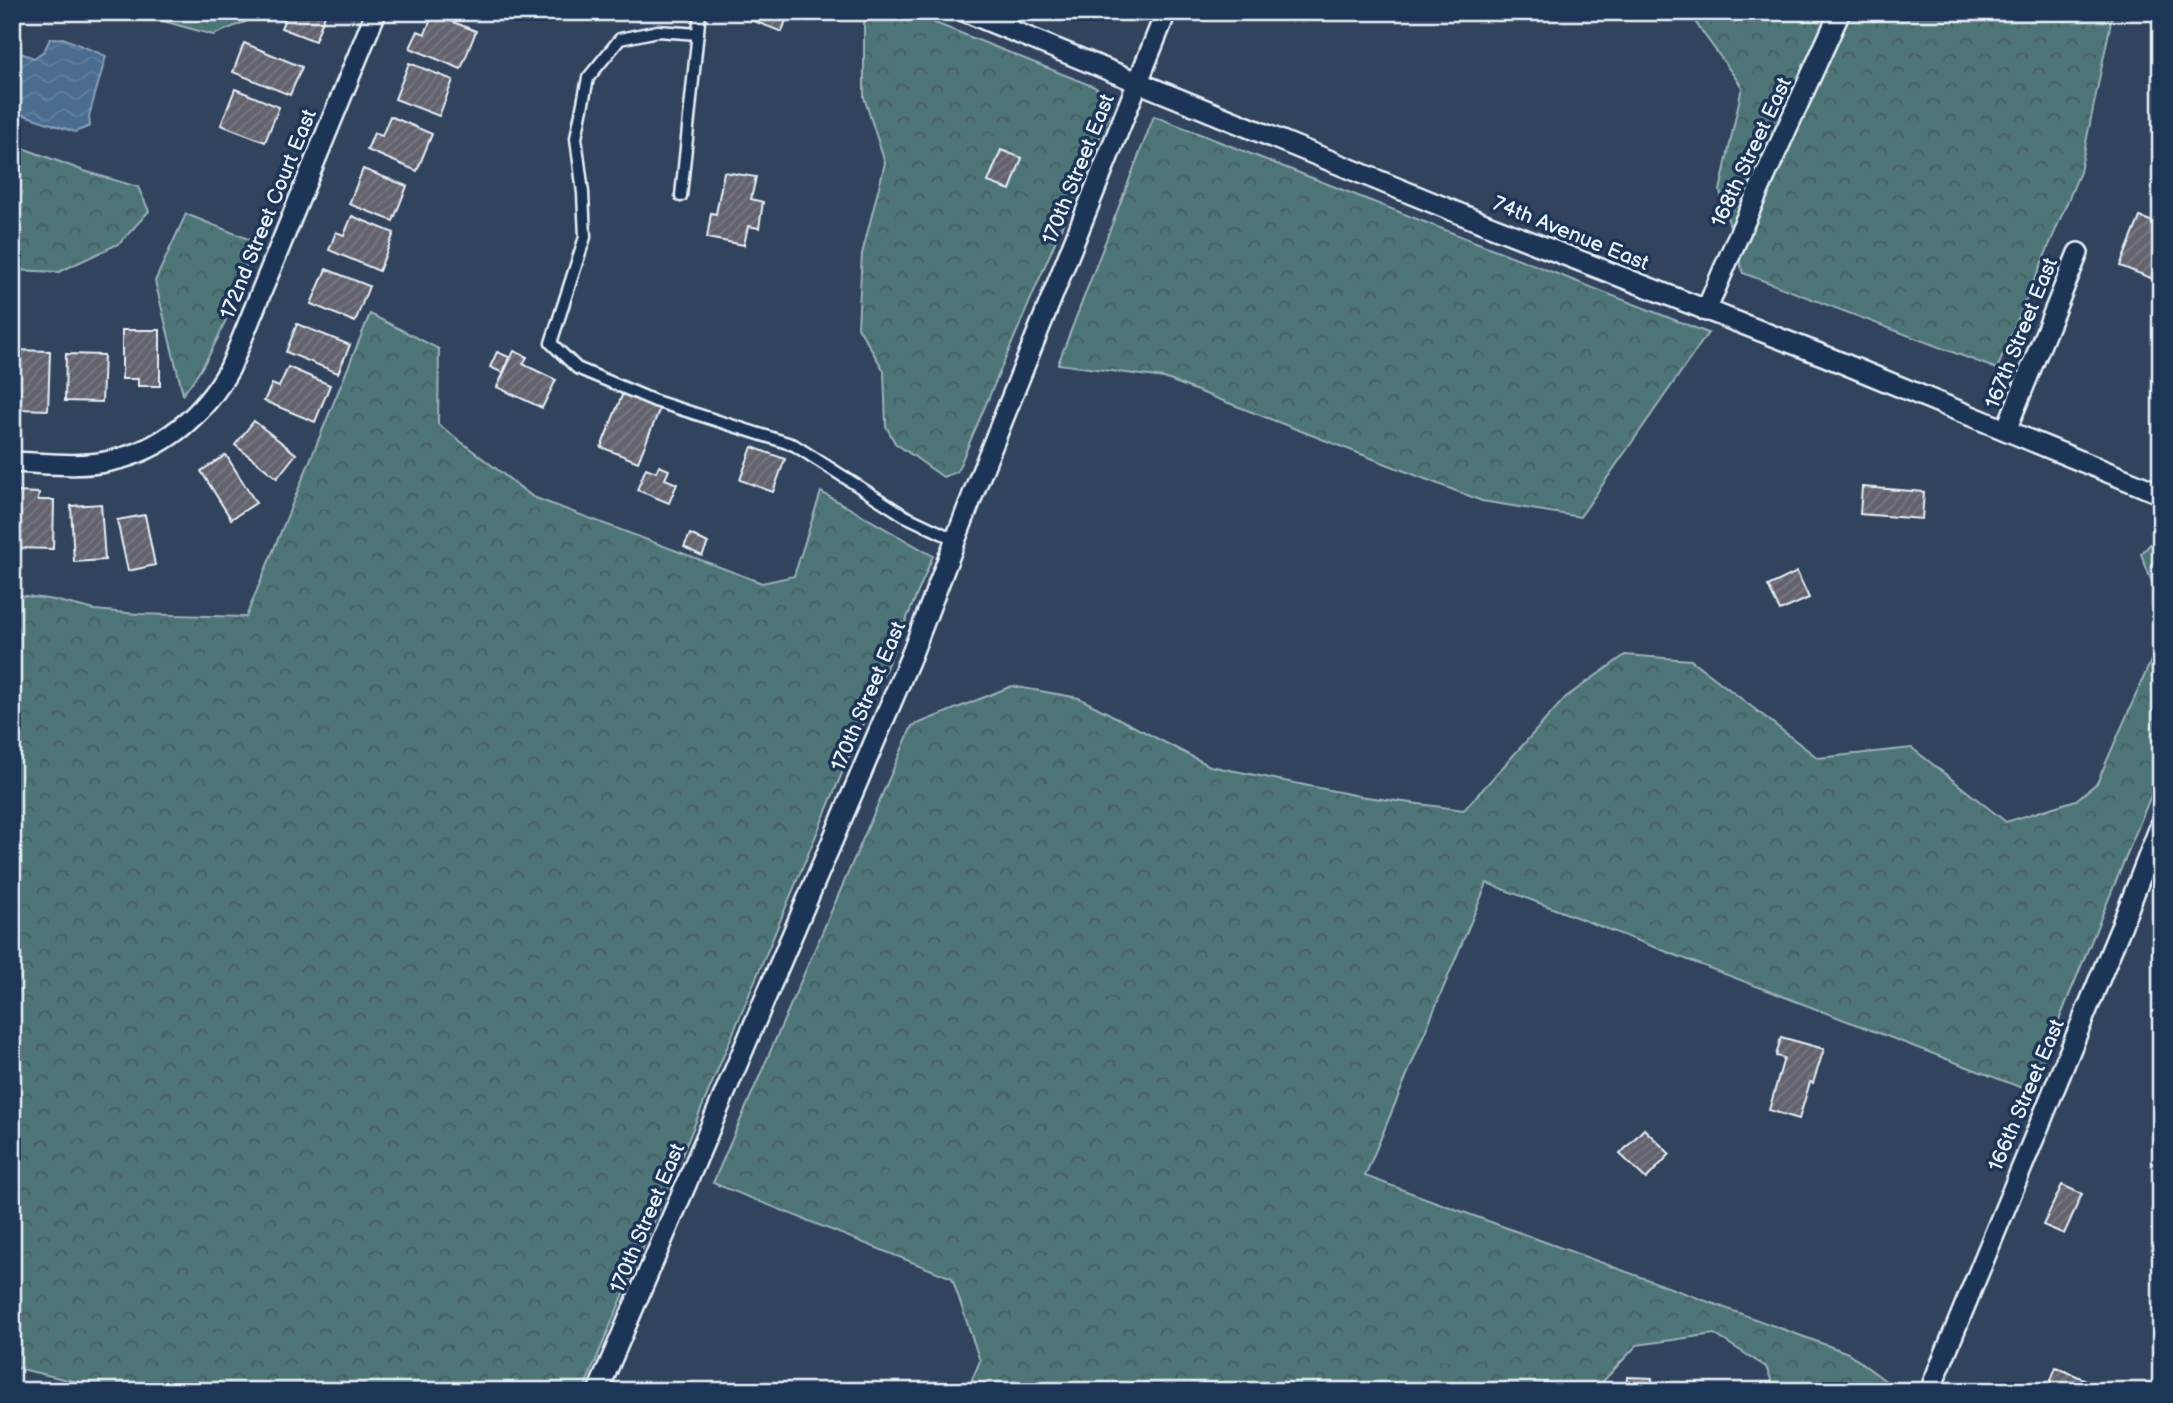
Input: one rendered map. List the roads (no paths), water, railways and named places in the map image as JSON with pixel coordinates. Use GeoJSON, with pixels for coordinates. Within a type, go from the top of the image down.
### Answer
{"type":"FeatureCollection","features":[{"type":"Feature","properties":{"kind":"street","name":"172nd Street Court East"},"geometry":{"type":"LineString","coordinates":[[12,462],[108,462],[144,450],[187,423],[217,392],[230,369],[376,12]]}},
{"type":"Feature","properties":{"kind":"street","name":"74th Avenue East"},"geometry":{"type":"LineString","coordinates":[[966,12],[1490,226],[1825,356],[2161,494]]}},
{"type":"Feature","properties":{"kind":"street","name":"170th Street East"},"geometry":{"type":"LineString","coordinates":[[598,1391],[911,656],[1166,12]]}},
{"type":"Feature","properties":{"kind":"street","name":"168th Street East"},"geometry":{"type":"LineString","coordinates":[[1706,311],[1750,205],[1840,12]]}},
{"type":"Feature","properties":{"kind":"street","name":"167th Street East"},"geometry":{"type":"LineString","coordinates":[[2006,430],[2078,253]]}},
{"type":"Feature","properties":{"kind":"street","name":"166th Street East"},"geometry":{"type":"LineString","coordinates":[[1933,1383],[2161,824]]}},
{"type":"Feature","properties":{"kind":"lane"},"geometry":{"type":"LineString","coordinates":[[681,196],[700,12]]}},
{"type":"Feature","properties":{"kind":"lane"},"geometry":{"type":"LineString","coordinates":[[698,34],[658,31],[620,39],[588,78],[576,138],[585,237],[551,343],[577,368],[655,401],[794,445],[905,516],[956,540]]}},
{"type":"Feature","properties":{"kind":"water"},"geometry":{"type":"Polygon","coordinates":[[[63,38],[106,56],[89,116],[90,126],[75,132],[12,111],[12,50],[34,58],[44,51],[50,39],[63,38]]]}}]}
